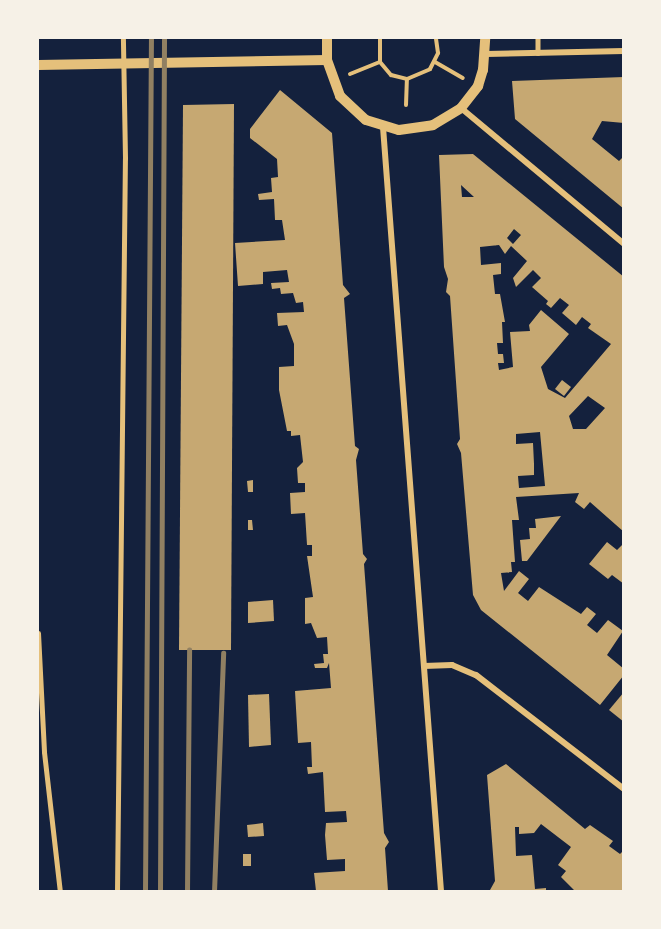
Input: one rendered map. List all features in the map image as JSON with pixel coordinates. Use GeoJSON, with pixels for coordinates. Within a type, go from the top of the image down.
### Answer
{"type":"FeatureCollection","features":[{"type":"Feature","properties":{"kind":"street"},"geometry":{"type":"LineString","coordinates":[[117,891],[125,181],[123,38]]}},
{"type":"Feature","properties":{"kind":"street"},"geometry":{"type":"LineString","coordinates":[[327,38],[327,60],[340,96],[366,120],[399,130],[433,125],[461,108],[478,86],[486,54],[485,38]]}},
{"type":"Feature","properties":{"kind":"street"},"geometry":{"type":"LineString","coordinates":[[486,54],[624,51]]}},
{"type":"Feature","properties":{"kind":"street"},"geometry":{"type":"LineString","coordinates":[[38,65],[327,60]]}},
{"type":"Feature","properties":{"kind":"street"},"geometry":{"type":"LineString","coordinates":[[461,108],[624,244]]}},
{"type":"Feature","properties":{"kind":"street"},"geometry":{"type":"LineString","coordinates":[[383,126],[441,891]]}},
{"type":"Feature","properties":{"kind":"street"},"geometry":{"type":"LineString","coordinates":[[38,633],[41,751],[60,891]]}},
{"type":"Feature","properties":{"kind":"street"},"geometry":{"type":"LineString","coordinates":[[424,666],[452,665],[476,675],[624,789]]}},
{"type":"Feature","properties":{"kind":"lane"},"geometry":{"type":"LineString","coordinates":[[538,38],[538,53]]}},
{"type":"Feature","properties":{"kind":"path"},"geometry":{"type":"LineString","coordinates":[[380,38],[380,62],[391,75],[407,79],[424,75],[435,62],[436,38]]}},
{"type":"Feature","properties":{"kind":"path"},"geometry":{"type":"LineString","coordinates":[[348,75],[380,62]]}},
{"type":"Feature","properties":{"kind":"path"},"geometry":{"type":"LineString","coordinates":[[435,62],[465,78]]}},
{"type":"Feature","properties":{"kind":"path"},"geometry":{"type":"LineString","coordinates":[[406,105],[407,79]]}},
{"type":"Feature","properties":{"kind":"building"},"geometry":{"type":"Polygon","coordinates":[[[624,77],[624,123],[602,121],[592,139],[619,161],[624,156],[624,209],[515,119],[512,81],[624,77]]]}},
{"type":"Feature","properties":{"kind":"building"},"geometry":{"type":"Polygon","coordinates":[[[280,90],[332,133],[343,285],[350,294],[344,298],[355,446],[359,449],[356,460],[363,554],[367,559],[364,564],[384,833],[389,842],[385,848],[388,891],[316,891],[314,873],[345,871],[345,859],[327,860],[326,823],[347,822],[346,811],[325,812],[323,772],[308,774],[307,767],[312,767],[311,742],[298,743],[295,691],[331,688],[329,663],[327,668],[315,668],[314,664],[324,663],[323,654],[328,654],[327,637],[317,638],[311,623],[305,624],[305,598],[313,597],[307,556],[312,556],[312,545],[307,545],[305,513],[291,514],[290,493],[305,492],[305,483],[298,483],[297,468],[303,462],[300,435],[291,436],[291,431],[287,431],[279,390],[279,367],[294,366],[294,344],[287,325],[278,326],[277,313],[304,312],[303,302],[296,303],[293,293],[281,294],[280,288],[272,289],[271,283],[289,282],[287,270],[263,272],[263,284],[238,286],[235,243],[285,240],[282,220],[275,220],[274,199],[259,200],[258,194],[272,192],[271,178],[278,177],[277,159],[250,138],[250,129],[280,90]]]}},
{"type":"Feature","properties":{"kind":"building"},"geometry":{"type":"Polygon","coordinates":[[[234,104],[231,650],[179,650],[183,105],[234,104]]]}},
{"type":"Feature","properties":{"kind":"building"},"geometry":{"type":"Polygon","coordinates":[[[473,154],[624,277],[624,532],[590,502],[584,509],[575,502],[579,493],[516,497],[519,520],[512,520],[515,562],[511,562],[512,572],[501,573],[504,591],[519,571],[529,579],[518,593],[528,601],[539,587],[581,614],[587,607],[596,614],[587,625],[597,633],[608,620],[623,631],[607,655],[624,669],[624,675],[600,705],[481,610],[473,595],[461,453],[457,444],[460,439],[450,296],[446,292],[448,279],[444,267],[439,155],[473,154]],[[461,185],[462,197],[474,197],[461,185]],[[514,229],[507,238],[513,244],[521,235],[514,229]],[[499,245],[480,247],[481,265],[501,263],[501,274],[493,275],[495,294],[500,294],[505,322],[502,322],[503,343],[497,343],[498,354],[503,354],[504,363],[498,363],[499,370],[513,367],[510,332],[530,331],[529,325],[541,310],[569,334],[541,367],[548,389],[565,398],[611,344],[588,328],[591,324],[582,317],[576,325],[562,313],[569,305],[560,298],[551,308],[546,304],[548,301],[532,287],[541,278],[533,270],[516,287],[513,278],[527,261],[511,246],[505,254],[499,245]],[[588,396],[569,416],[573,429],[586,429],[605,408],[588,396]],[[540,432],[516,434],[516,444],[533,443],[534,475],[518,476],[519,488],[545,486],[540,432]]]}},
{"type":"Feature","properties":{"kind":"building"},"geometry":{"type":"Polygon","coordinates":[[[562,380],[571,387],[564,396],[555,389],[562,380]]]}},
{"type":"Feature","properties":{"kind":"building"},"geometry":{"type":"Polygon","coordinates":[[[253,480],[253,492],[248,492],[247,481],[253,480]]]}},
{"type":"Feature","properties":{"kind":"building"},"geometry":{"type":"Polygon","coordinates":[[[561,516],[527,561],[522,561],[520,540],[530,539],[529,528],[536,528],[535,519],[561,516]]]}},
{"type":"Feature","properties":{"kind":"building"},"geometry":{"type":"Polygon","coordinates":[[[248,520],[252,520],[253,530],[248,530],[248,520]]]}},
{"type":"Feature","properties":{"kind":"building"},"geometry":{"type":"Polygon","coordinates":[[[607,542],[617,550],[624,543],[624,584],[612,575],[608,579],[589,564],[607,542]]]}},
{"type":"Feature","properties":{"kind":"building"},"geometry":{"type":"Polygon","coordinates":[[[273,600],[274,621],[248,623],[248,602],[273,600]]]}},
{"type":"Feature","properties":{"kind":"building"},"geometry":{"type":"Polygon","coordinates":[[[624,692],[624,722],[609,710],[624,692]]]}},
{"type":"Feature","properties":{"kind":"building"},"geometry":{"type":"Polygon","coordinates":[[[269,694],[271,745],[249,747],[248,695],[269,694]]]}},
{"type":"Feature","properties":{"kind":"building"},"geometry":{"type":"Polygon","coordinates":[[[506,764],[585,829],[590,825],[613,841],[609,846],[620,854],[624,850],[624,891],[575,891],[561,877],[566,871],[558,865],[571,847],[541,824],[534,833],[519,834],[519,827],[515,827],[516,856],[532,855],[535,889],[546,888],[546,891],[490,890],[495,881],[487,775],[506,764]]]}},
{"type":"Feature","properties":{"kind":"building"},"geometry":{"type":"Polygon","coordinates":[[[263,823],[264,836],[248,837],[247,825],[263,823]]]}},
{"type":"Feature","properties":{"kind":"building"},"geometry":{"type":"Polygon","coordinates":[[[243,854],[251,854],[251,866],[243,866],[243,854]]]}},
{"type":"Feature","properties":{"kind":"railway"},"geometry":{"type":"LineString","coordinates":[[145,892],[151,38]]}},
{"type":"Feature","properties":{"kind":"railway"},"geometry":{"type":"LineString","coordinates":[[160,892],[164,38]]}},
{"type":"Feature","properties":{"kind":"railway"},"geometry":{"type":"LineString","coordinates":[[187,892],[189,650]]}},
{"type":"Feature","properties":{"kind":"railway"},"geometry":{"type":"LineString","coordinates":[[214,892],[223,653]]}}]}
